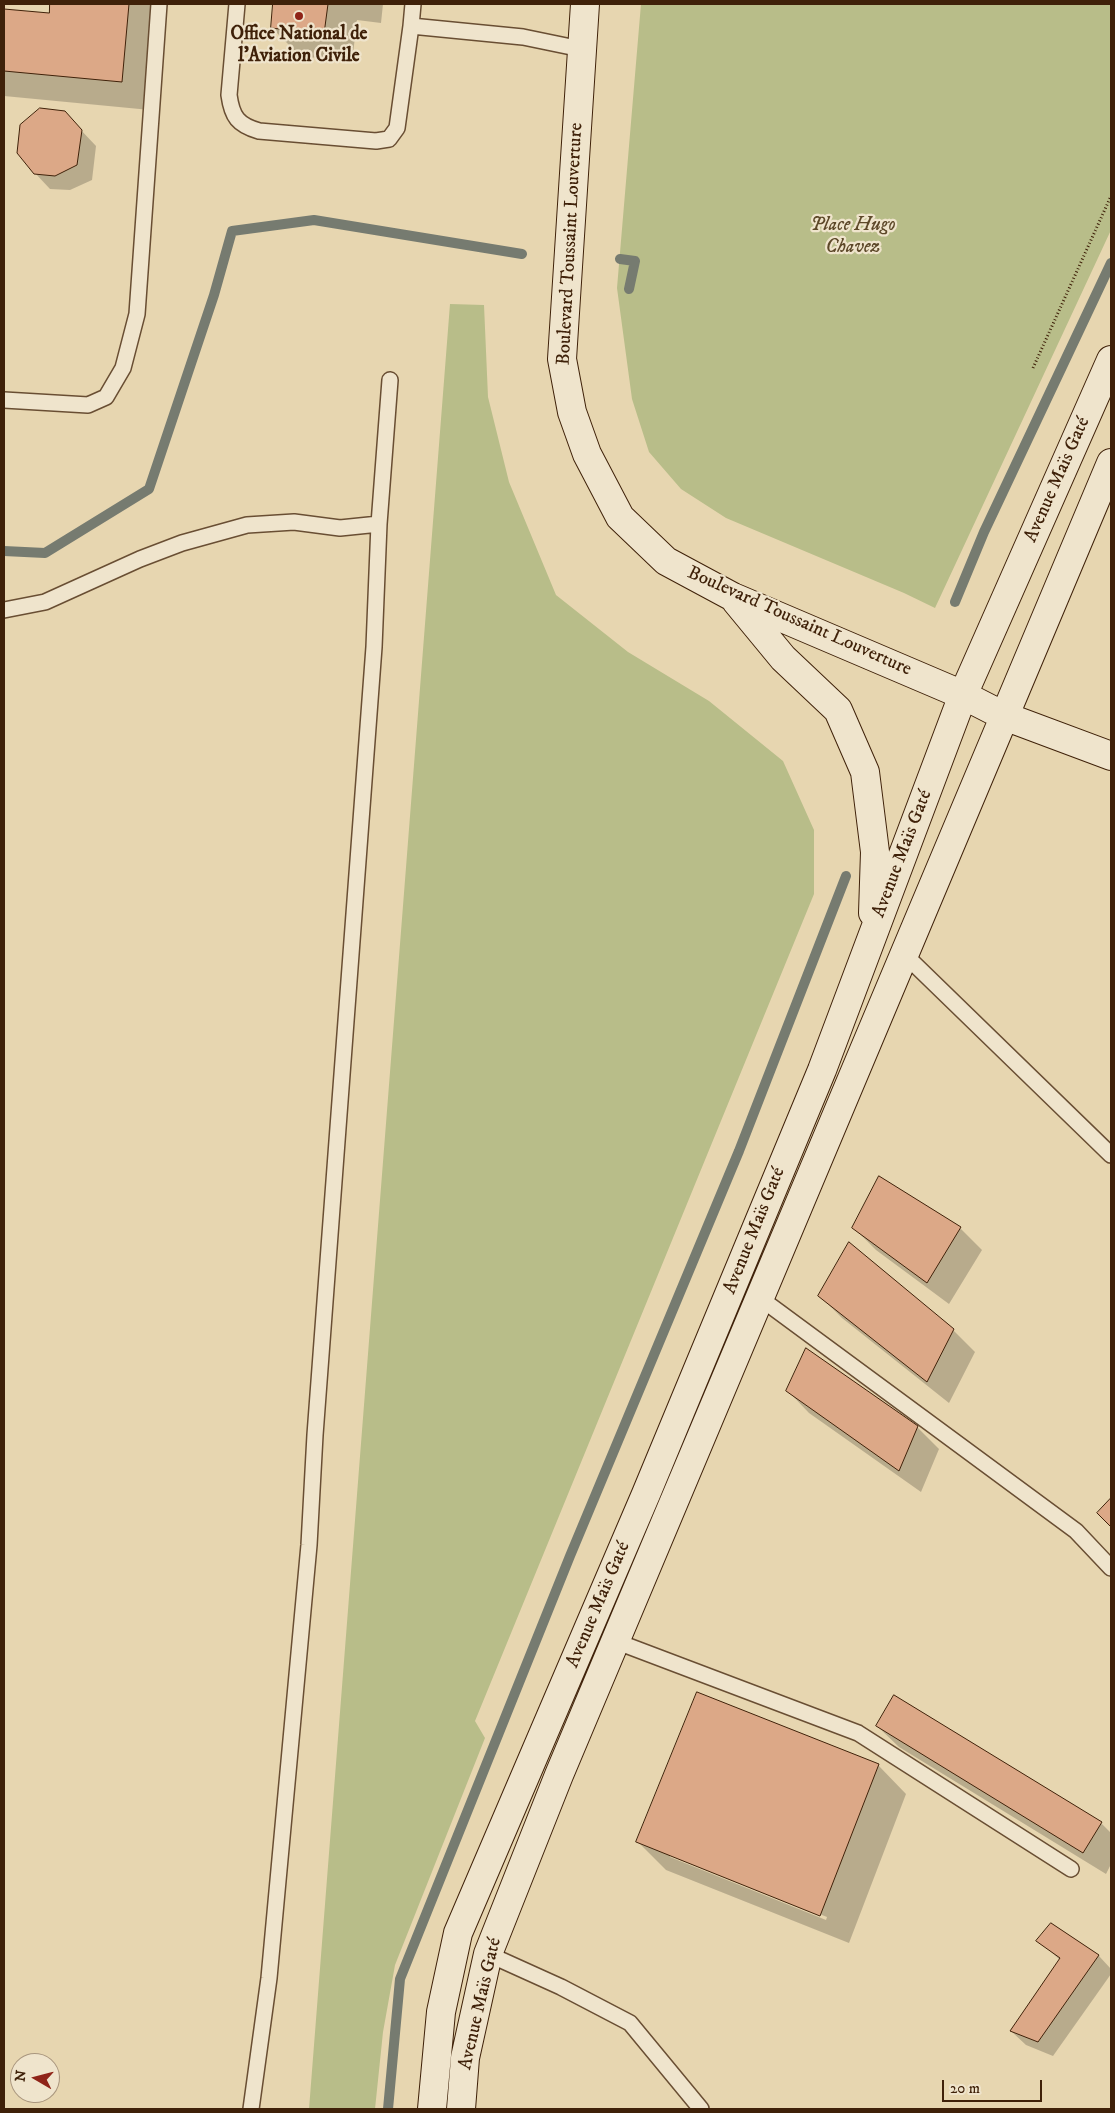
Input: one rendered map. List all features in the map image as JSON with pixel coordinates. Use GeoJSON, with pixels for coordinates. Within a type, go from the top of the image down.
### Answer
{"type":"FeatureCollection","features":[{"type":"Feature","properties":{"kind":"main road","name":"Boulevard Toussaint Louverture"},"geometry":{"type":"LineString","coordinates":[[585,4],[562,359],[572,412],[587,454],[620,517],[666,561],[734,598],[963,695],[1004,716],[1111,756]]}},
{"type":"Feature","properties":{"kind":"main road","name":"Avenue Maïs Gaté"},"geometry":{"type":"LineString","coordinates":[[432,2109],[441,2012],[458,1933],[646,1494],[822,1070],[963,695],[1111,360]]}},
{"type":"Feature","properties":{"kind":"main road","name":"Avenue Maïs Gaté"},"geometry":{"type":"LineString","coordinates":[[461,2109],[465,2058],[488,1954],[558,1775],[1111,463]]}},
{"type":"Feature","properties":{"kind":"main road"},"geometry":{"type":"LineString","coordinates":[[734,598],[784,658],[838,710],[865,772],[875,852],[872,937]]}},
{"type":"Feature","properties":{"kind":"lane"},"geometry":{"type":"LineString","coordinates":[[4,400],[88,405],[106,397],[123,368],[137,314],[159,4]]}},
{"type":"Feature","properties":{"kind":"lane"},"geometry":{"type":"LineString","coordinates":[[237,4],[229,96],[231,108],[237,119],[246,128],[259,131],[376,141],[389,139],[397,128],[413,4]]}},
{"type":"Feature","properties":{"kind":"lane"},"geometry":{"type":"LineString","coordinates":[[411,26],[523,37],[581,49]]}},
{"type":"Feature","properties":{"kind":"lane"},"geometry":{"type":"LineString","coordinates":[[251,2109],[269,1978],[309,1545],[314,1435],[374,647],[378,524],[390,380]]}},
{"type":"Feature","properties":{"kind":"lane"},"geometry":{"type":"LineString","coordinates":[[4,610],[45,602],[140,559],[182,543],[247,525],[294,522],[340,528],[378,524]]}},
{"type":"Feature","properties":{"kind":"lane"},"geometry":{"type":"LineString","coordinates":[[904,953],[1111,1155]]}},
{"type":"Feature","properties":{"kind":"lane"},"geometry":{"type":"LineString","coordinates":[[760,1298],[1076,1531],[1111,1568]]}},
{"type":"Feature","properties":{"kind":"lane"},"geometry":{"type":"LineString","coordinates":[[615,1641],[858,1733],[1072,1869]]}},
{"type":"Feature","properties":{"kind":"lane"},"geometry":{"type":"LineString","coordinates":[[488,1954],[561,1987],[630,2022],[701,2109]]}},
{"type":"Feature","properties":{"kind":"path"},"geometry":{"type":"LineString","coordinates":[[1033,368],[1111,196]]}},
{"type":"Feature","properties":{"kind":"green space","name":"Place Hugo Chavez"},"geometry":{"type":"Polygon","coordinates":[[[641,4],[1111,4],[1111,230],[935,608],[904,593],[726,518],[681,489],[649,452],[632,399],[617,288],[641,4]]]}},
{"type":"Feature","properties":{"kind":"green space"},"geometry":{"type":"Polygon","coordinates":[[[450,304],[484,305],[488,397],[509,482],[556,595],[628,652],[709,701],[783,761],[814,830],[814,894],[475,1721],[485,1738],[395,1965],[383,2032],[375,2109],[309,2109],[450,304]]]}},
{"type":"Feature","properties":{"kind":"building"},"geometry":{"type":"Polygon","coordinates":[[[50,4],[129,4],[122,82],[4,71],[4,9],[49,13],[50,4]]]}},
{"type":"Feature","properties":{"kind":"building","name":"Office National de l'Aviation Civile"},"geometry":{"type":"Polygon","coordinates":[[[273,4],[328,4],[324,34],[271,28],[273,4]]]}},
{"type":"Feature","properties":{"kind":"building"},"geometry":{"type":"Polygon","coordinates":[[[40,108],[65,111],[82,130],[77,165],[55,176],[34,174],[17,153],[20,125],[40,108]]]}},
{"type":"Feature","properties":{"kind":"building"},"geometry":{"type":"Polygon","coordinates":[[[879,1176],[961,1227],[927,1283],[852,1228],[879,1176]]]}},
{"type":"Feature","properties":{"kind":"building"},"geometry":{"type":"Polygon","coordinates":[[[849,1242],[954,1329],[927,1382],[818,1296],[849,1242]]]}},
{"type":"Feature","properties":{"kind":"building"},"geometry":{"type":"Polygon","coordinates":[[[806,1348],[918,1426],[899,1471],[786,1391],[806,1348]]]}},
{"type":"Feature","properties":{"kind":"building"},"geometry":{"type":"Polygon","coordinates":[[[1111,1498],[1111,1527],[1097,1513],[1111,1498]]]}},
{"type":"Feature","properties":{"kind":"building"},"geometry":{"type":"Polygon","coordinates":[[[697,1692],[879,1764],[820,1916],[636,1842],[697,1692]]]}},
{"type":"Feature","properties":{"kind":"building"},"geometry":{"type":"Polygon","coordinates":[[[894,1695],[1102,1822],[1083,1853],[876,1726],[894,1695]]]}},
{"type":"Feature","properties":{"kind":"building"},"geometry":{"type":"Polygon","coordinates":[[[1051,1923],[1099,1955],[1038,2042],[1010,2031],[1060,1958],[1036,1941],[1051,1923]]]}},
{"type":"Feature","properties":{"kind":"waterway"},"geometry":{"type":"LineString","coordinates":[[4,551],[45,553],[149,489],[214,295],[232,231],[314,220],[522,254]]}},
{"type":"Feature","properties":{"kind":"waterway"},"geometry":{"type":"LineString","coordinates":[[620,259],[635,261],[629,289]]}},
{"type":"Feature","properties":{"kind":"waterway"},"geometry":{"type":"LineString","coordinates":[[955,602],[984,532],[1111,263]]}},
{"type":"Feature","properties":{"kind":"waterway"},"geometry":{"type":"LineString","coordinates":[[388,2109],[400,1979],[570,1556],[739,1151],[846,876]]}},
{"type":"Feature","properties":{"kind":"place","name":"Office National de l'Aviation Civile"},"geometry":{"type":"Point","coordinates":[299,16]}}]}
